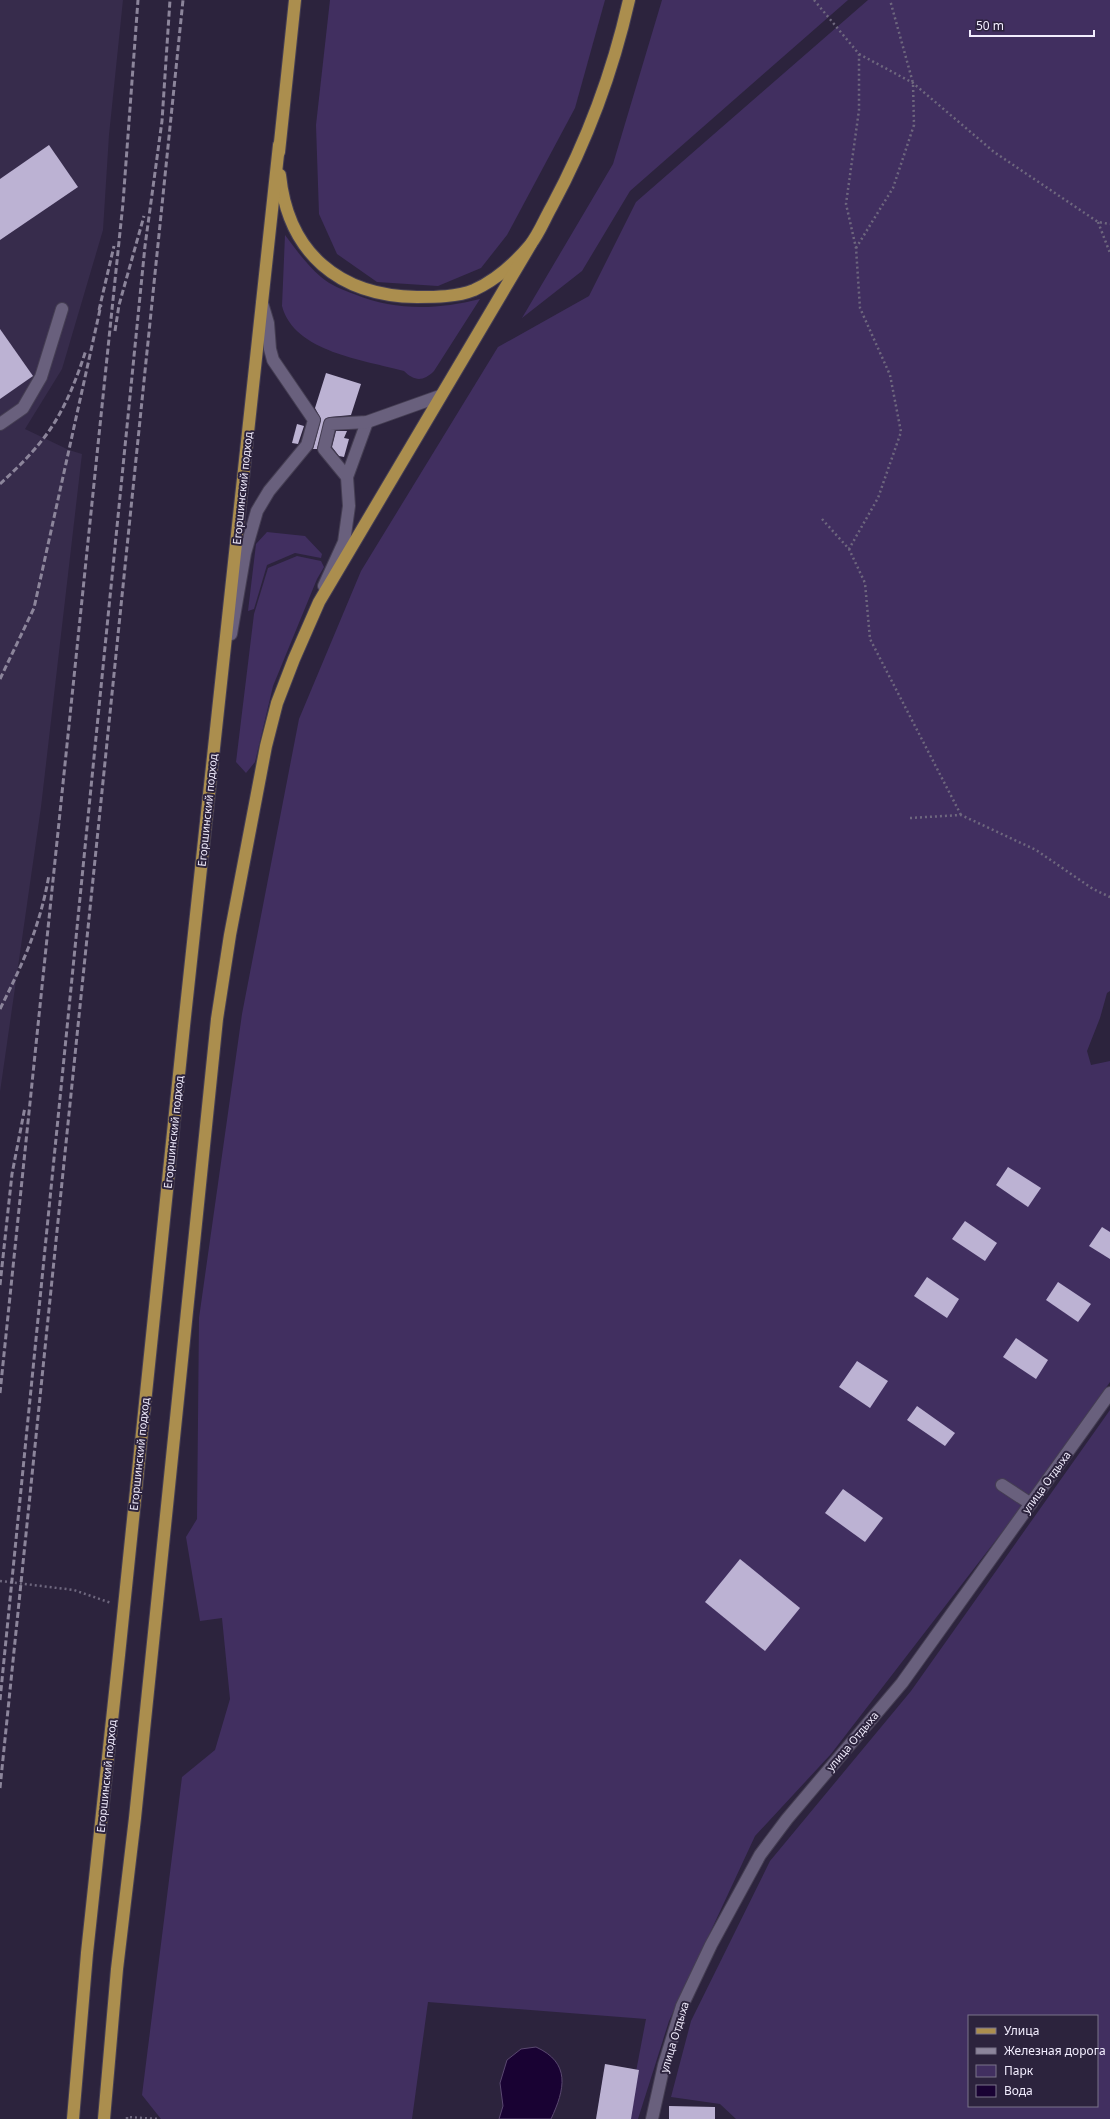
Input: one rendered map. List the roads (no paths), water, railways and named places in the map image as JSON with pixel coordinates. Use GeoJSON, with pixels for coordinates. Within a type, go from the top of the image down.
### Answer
{"type":"FeatureCollection","features":[{"type":"Feature","properties":{"kind":"main road"},"geometry":{"type":"LineString","coordinates":[[295,0],[279,145],[282,187],[285,205],[297,234],[320,264],[337,277],[354,286],[397,297],[459,294],[473,290],[491,281],[506,270],[531,244]]}},
{"type":"Feature","properties":{"kind":"main road"},"geometry":{"type":"LineString","coordinates":[[104,2119],[117,1969],[135,1818],[217,1019],[246,847],[273,718],[294,659],[319,602],[531,244],[579,153],[613,60],[629,0]]}},
{"type":"Feature","properties":{"kind":"main road","name":"Егоршинский подход"},"geometry":{"type":"LineString","coordinates":[[73,2119],[87,1953],[220,684],[279,145]]}},
{"type":"Feature","properties":{"kind":"street"},"geometry":{"type":"LineString","coordinates":[[220,684],[233,628],[245,553],[254,520],[261,502],[307,445],[314,420],[272,360],[268,323],[262,302]]}},
{"type":"Feature","properties":{"kind":"street"},"geometry":{"type":"LineString","coordinates":[[0,424],[23,408],[41,377],[62,309]]}},
{"type":"Feature","properties":{"kind":"street"},"geometry":{"type":"LineString","coordinates":[[347,477],[324,449],[330,424],[367,422],[440,396]]}},
{"type":"Feature","properties":{"kind":"street"},"geometry":{"type":"LineString","coordinates":[[319,602],[326,580],[344,542],[349,506],[347,477],[367,422]]}},
{"type":"Feature","properties":{"kind":"street","name":"улица Отдыха"},"geometry":{"type":"LineString","coordinates":[[652,2119],[664,2065],[682,2006],[711,1945],[760,1855],[787,1819],[902,1683],[1110,1393]]}},
{"type":"Feature","properties":{"kind":"street"},"geometry":{"type":"LineString","coordinates":[[1002,1485],[1031,1504]]}},
{"type":"Feature","properties":{"kind":"water"},"geometry":{"type":"Polygon","coordinates":[[[536,2047],[547,2053],[555,2061],[560,2069],[562,2078],[562,2087],[551,2119],[499,2119],[503,2106],[500,2083],[507,2060],[521,2049],[536,2047]]]}},
{"type":"Feature","properties":{"kind":"railway"},"geometry":{"type":"LineString","coordinates":[[0,1393],[123,203],[138,0]]}},
{"type":"Feature","properties":{"kind":"railway"},"geometry":{"type":"LineString","coordinates":[[0,1700],[145,246],[162,121],[170,0]]}},
{"type":"Feature","properties":{"kind":"railway"},"geometry":{"type":"LineString","coordinates":[[0,1788],[183,0]]}},
{"type":"Feature","properties":{"kind":"railway"},"geometry":{"type":"LineString","coordinates":[[115,331],[119,305],[144,216]]}},
{"type":"Feature","properties":{"kind":"railway"},"geometry":{"type":"LineString","coordinates":[[99,310],[114,246]]}},
{"type":"Feature","properties":{"kind":"railway"},"geometry":{"type":"LineString","coordinates":[[0,679],[34,608],[101,305]]}},
{"type":"Feature","properties":{"kind":"railway"},"geometry":{"type":"LineString","coordinates":[[0,484],[28,457],[57,419],[68,397],[86,350]]}},
{"type":"Feature","properties":{"kind":"railway"},"geometry":{"type":"LineString","coordinates":[[0,1009],[16,976],[36,928],[49,875]]}},
{"type":"Feature","properties":{"kind":"railway"},"geometry":{"type":"LineString","coordinates":[[0,1285],[12,1174],[25,1107]]}}]}
